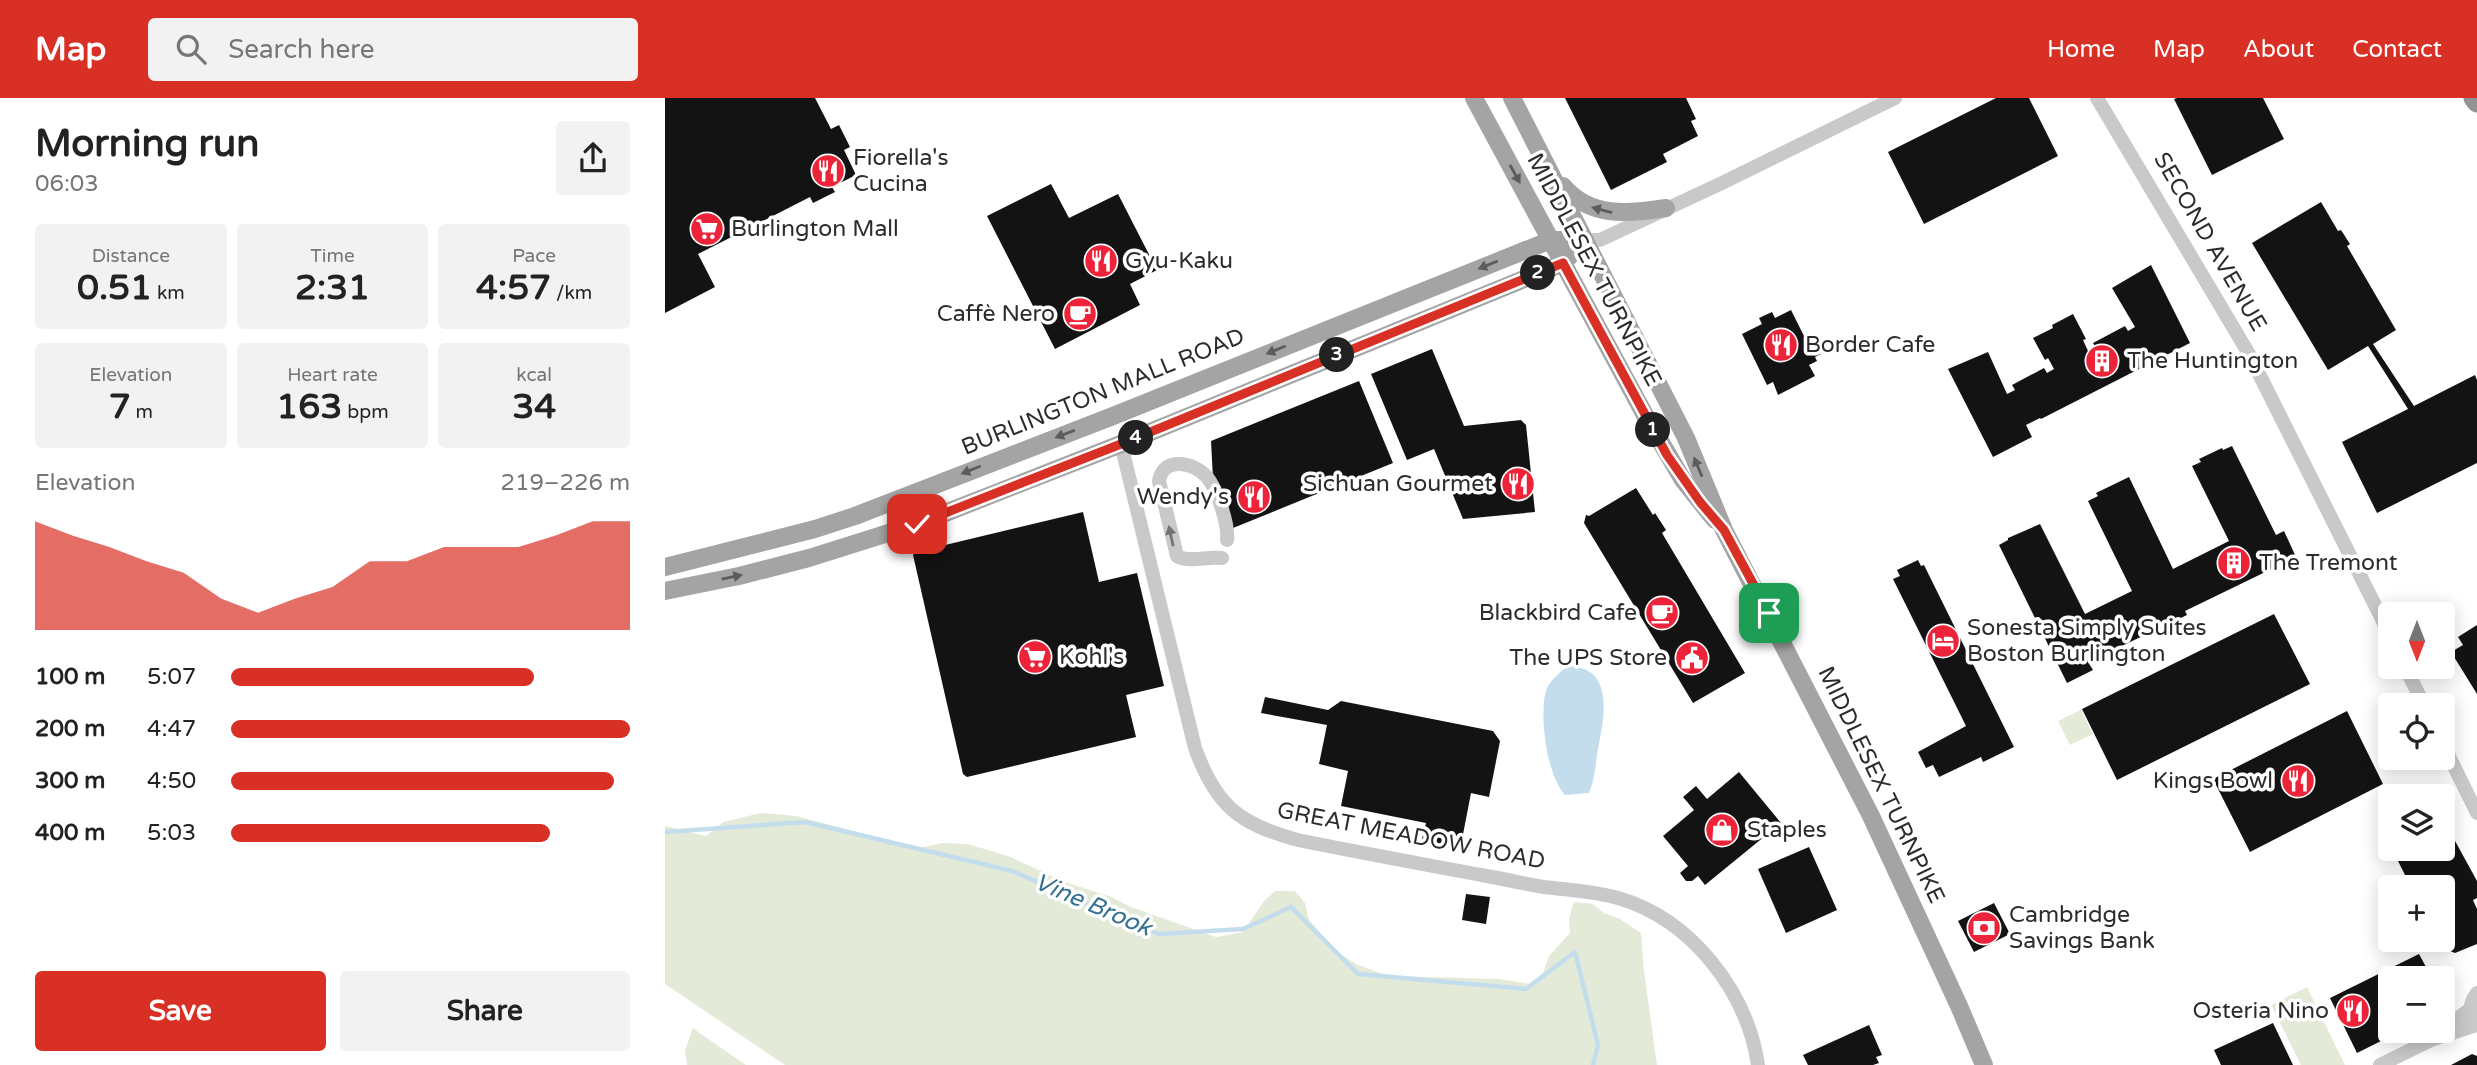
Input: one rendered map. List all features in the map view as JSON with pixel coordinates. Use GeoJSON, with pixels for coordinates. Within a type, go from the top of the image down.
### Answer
{"type":"FeatureCollection","features":[{"type":"Feature","properties":{"kind":"highway"},"geometry":{"type":"LineString","coordinates":[[2474,98],[2477,103]]}},
{"type":"Feature","properties":{"kind":"main road","name":"MIDDLESEX TURNPIKE"},"geometry":{"type":"LineString","coordinates":[[1474,98],[1667,455],[1700,502],[1724,530]]}},
{"type":"Feature","properties":{"kind":"main road","name":"MIDDLESEX TURNPIKE"},"geometry":{"type":"LineString","coordinates":[[1512,98],[1686,438],[1724,530],[1871,816],[1985,1065]]}},
{"type":"Feature","properties":{"kind":"main road"},"geometry":{"type":"LineString","coordinates":[[1552,172],[1566,190],[1593,208],[1613,213],[1666,208]]}},
{"type":"Feature","properties":{"kind":"main road"},"geometry":{"type":"LineString","coordinates":[[1551,240],[1585,240]]}},
{"type":"Feature","properties":{"kind":"main road","name":"BURLINGTON MALL ROAD"},"geometry":{"type":"LineString","coordinates":[[665,567],[815,529],[855,516],[1113,416],[1551,240]]}},
{"type":"Feature","properties":{"kind":"main road"},"geometry":{"type":"LineString","coordinates":[[666,591],[751,573],[866,541],[969,504],[1563,263],[1585,240]]}},
{"type":"Feature","properties":{"kind":"main road"},"geometry":{"type":"LineString","coordinates":[[1113,416],[1121,444]]}},
{"type":"Feature","properties":{"kind":"street"},"geometry":{"type":"LineString","coordinates":[[1585,240],[1600,240],[1895,98]]}},
{"type":"Feature","properties":{"kind":"street","name":"SECOND AVENUE"},"geometry":{"type":"LineString","coordinates":[[2097,98],[2244,344],[2378,612]]}},
{"type":"Feature","properties":{"kind":"street","name":"GREAT MEADOW ROAD"},"geometry":{"type":"LineString","coordinates":[[1121,444],[1195,748],[1205,775],[1222,802],[1262,829],[1298,840],[1523,883],[1605,895],[1646,909],[1686,937],[1710,961],[1730,989],[1750,1030],[1758,1065]]}},
{"type":"Feature","properties":{"kind":"street"},"geometry":{"type":"LineString","coordinates":[[1222,558],[1209,556],[1185,561],[1177,556],[1159,481],[1165,467],[1180,463],[1201,472],[1208,479],[1229,530],[1227,540]]}},
{"type":"Feature","properties":{"kind":"street"},"geometry":{"type":"LineString","coordinates":[[2455,768],[2477,813]]}},
{"type":"Feature","properties":{"kind":"street"},"geometry":{"type":"LineString","coordinates":[[2455,1029],[2477,1024],[2470,1009],[2477,993]]}},
{"type":"Feature","properties":{"kind":"street"},"geometry":{"type":"LineString","coordinates":[[2455,1021],[2470,1009]]}},
{"type":"Feature","properties":{"kind":"street"},"geometry":{"type":"LineString","coordinates":[[2380,1065],[2421,1043]]}},
{"type":"Feature","properties":{"kind":"green space"},"geometry":{"type":"Polygon","coordinates":[[[2081,710],[2093,734],[2070,745],[2058,721],[2081,710]]]}},
{"type":"Feature","properties":{"kind":"green space"},"geometry":{"type":"Polygon","coordinates":[[[761,813],[796,816],[919,848],[943,843],[968,844],[1008,856],[1065,882],[1216,937],[1243,932],[1264,901],[1275,891],[1295,891],[1305,903],[1309,920],[1340,954],[1358,965],[1389,976],[1499,979],[1530,984],[1543,973],[1549,956],[1570,933],[1569,918],[1574,902],[1593,904],[1641,933],[1657,1065],[785,1065],[665,984],[665,826],[706,836],[723,822],[761,813]]]}},
{"type":"Feature","properties":{"kind":"green space"},"geometry":{"type":"Polygon","coordinates":[[[2307,987],[2345,1065],[2301,1065],[2271,1005],[2307,987]]]}},
{"type":"Feature","properties":{"kind":"green space"},"geometry":{"type":"Polygon","coordinates":[[[693,1027],[746,1065],[687,1065],[685,1051],[693,1027]]]}},
{"type":"Feature","properties":{"kind":"water"},"geometry":{"type":"Polygon","coordinates":[[[1568,666],[1582,668],[1593,674],[1603,694],[1604,706],[1589,793],[1565,795],[1549,761],[1543,719],[1548,686],[1568,666]]]}},
{"type":"Feature","properties":{"kind":"building","name":"Burlington Mall"},"geometry":{"type":"Polygon","coordinates":[[[665,98],[815,98],[831,129],[839,125],[850,147],[844,150],[856,175],[832,187],[835,192],[813,203],[810,197],[698,254],[715,287],[665,313],[665,98]]]}},
{"type":"Feature","properties":{"kind":"building"},"geometry":{"type":"Polygon","coordinates":[[[1565,98],[1686,98],[1696,119],[1691,121],[1698,136],[1663,154],[1667,162],[1611,190],[1565,98]]]}},
{"type":"Feature","properties":{"kind":"building"},"geometry":{"type":"Polygon","coordinates":[[[1996,98],[2029,98],[2058,156],[1924,224],[1888,152],[1996,98]]]}},
{"type":"Feature","properties":{"kind":"building"},"geometry":{"type":"Polygon","coordinates":[[[2263,98],[2284,139],[2212,175],[2174,99],[2263,98]]]}},
{"type":"Feature","properties":{"kind":"building"},"geometry":{"type":"Polygon","coordinates":[[[1051,184],[1069,218],[1118,194],[1157,270],[1130,284],[1140,305],[1055,349],[987,216],[1051,184]]]}},
{"type":"Feature","properties":{"kind":"building"},"geometry":{"type":"Polygon","coordinates":[[[2321,202],[2338,231],[2341,230],[2350,244],[2347,246],[2396,330],[2373,344],[2414,406],[2475,375],[2477,380],[2477,463],[2377,513],[2342,442],[2408,409],[2368,346],[2328,370],[2252,243],[2321,202]]]}},
{"type":"Feature","properties":{"kind":"building","name":"The Huntington"},"geometry":{"type":"Polygon","coordinates":[[[2151,265],[2190,343],[2026,425],[2032,437],[1993,457],[1948,369],[1988,352],[2007,394],[2015,390],[2012,385],[2044,368],[2047,373],[2054,369],[2048,358],[2045,360],[2033,338],[2053,328],[2052,325],[2073,314],[2086,339],[2083,340],[2088,351],[2096,348],[2093,343],[2125,326],[2128,331],[2135,327],[2112,288],[2151,265]]]}},
{"type":"Feature","properties":{"kind":"building","name":"Border Cafe"},"geometry":{"type":"Polygon","coordinates":[[[1791,310],[1804,336],[1810,333],[1821,354],[1815,357],[1817,361],[1809,365],[1815,376],[1778,395],[1773,382],[1767,385],[1742,334],[1762,324],[1759,318],[1772,312],[1775,318],[1791,310]]]}},
{"type":"Feature","properties":{"kind":"building"},"geometry":{"type":"Polygon","coordinates":[[[1432,349],[1464,426],[1521,420],[1526,425],[1535,512],[1463,519],[1434,449],[1407,460],[1371,374],[1432,349]]]}},
{"type":"Feature","properties":{"kind":"building"},"geometry":{"type":"Polygon","coordinates":[[[1359,381],[1393,463],[1233,528],[1213,479],[1211,441],[1359,381]]]}},
{"type":"Feature","properties":{"kind":"building","name":"The Tremont"},"geometry":{"type":"Polygon","coordinates":[[[2232,446],[2276,535],[2284,531],[2296,557],[2185,611],[2187,615],[2088,662],[2093,670],[2067,683],[1999,545],[2008,538],[2040,524],[2085,614],[2132,591],[2088,501],[2098,496],[2096,493],[2129,477],[2173,569],[2229,541],[2192,466],[2201,462],[2199,459],[2232,446]]]}},
{"type":"Feature","properties":{"kind":"building"},"geometry":{"type":"Polygon","coordinates":[[[1636,488],[1666,530],[1662,533],[1745,673],[1693,703],[1584,523],[1586,515],[1589,516],[1636,488]]]}},
{"type":"Feature","properties":{"kind":"building"},"geometry":{"type":"Polygon","coordinates":[[[1083,512],[1099,582],[1137,573],[1164,686],[1126,695],[1136,737],[967,777],[963,774],[913,555],[916,552],[1083,512]]]}},
{"type":"Feature","properties":{"kind":"building","name":"Sonesta Simply Suites Boston Burlington"},"geometry":{"type":"Polygon","coordinates":[[[1918,560],[1921,566],[1924,565],[2014,747],[1983,762],[1981,757],[1939,777],[1933,765],[1926,768],[1918,752],[1966,726],[1893,579],[1900,576],[1897,570],[1918,560]]]}},
{"type":"Feature","properties":{"kind":"building"},"geometry":{"type":"Polygon","coordinates":[[[2274,614],[2310,684],[2117,780],[2082,709],[2274,614]]]}},
{"type":"Feature","properties":{"kind":"building"},"geometry":{"type":"Polygon","coordinates":[[[2477,625],[2477,694],[2455,658],[2455,650],[2463,645],[2458,637],[2477,625]]]}},
{"type":"Feature","properties":{"kind":"building"},"geometry":{"type":"Polygon","coordinates":[[[1265,697],[1328,710],[1341,701],[1493,731],[1500,741],[1489,797],[1471,793],[1460,850],[1421,843],[1426,823],[1341,806],[1348,771],[1319,764],[1327,725],[1261,713],[1265,697]]]}},
{"type":"Feature","properties":{"kind":"building","name":"Kings Bowl"},"geometry":{"type":"Polygon","coordinates":[[[2347,711],[2383,784],[2378,784],[2378,787],[2250,852],[2213,779],[2347,711]]]}},
{"type":"Feature","properties":{"kind":"building","name":"Staples"},"geometry":{"type":"Polygon","coordinates":[[[1739,772],[1781,823],[1705,885],[1698,876],[1692,881],[1686,881],[1680,873],[1688,866],[1663,836],[1694,810],[1683,797],[1696,786],[1707,799],[1739,772]]]}},
{"type":"Feature","properties":{"kind":"building"},"geometry":{"type":"Polygon","coordinates":[[[2455,841],[2477,881],[2477,898],[2473,900],[2477,909],[2477,944],[2455,953],[2452,952],[2455,952],[2455,875],[2405,875],[2398,861],[2455,861],[2455,841]]]}},
{"type":"Feature","properties":{"kind":"building"},"geometry":{"type":"Polygon","coordinates":[[[1809,847],[1837,910],[1786,933],[1758,869],[1809,847]]]}},
{"type":"Feature","properties":{"kind":"building"},"geometry":{"type":"Polygon","coordinates":[[[1466,894],[1490,897],[1486,924],[1462,920],[1466,894]]]}},
{"type":"Feature","properties":{"kind":"building","name":"Cambridge Savings Bank"},"geometry":{"type":"Polygon","coordinates":[[[1994,903],[2010,934],[1974,952],[1958,921],[1994,903]]]}},
{"type":"Feature","properties":{"kind":"building"},"geometry":{"type":"Polygon","coordinates":[[[2419,954],[2426,966],[2395,966],[2419,954]]]}},
{"type":"Feature","properties":{"kind":"building"},"geometry":{"type":"Polygon","coordinates":[[[2378,974],[2378,1042],[2357,1053],[2330,998],[2378,974]]]}},
{"type":"Feature","properties":{"kind":"building"},"geometry":{"type":"Polygon","coordinates":[[[2273,1023],[2293,1065],[2221,1065],[2214,1050],[2273,1023]]]}},
{"type":"Feature","properties":{"kind":"building"},"geometry":{"type":"Polygon","coordinates":[[[1869,1025],[1882,1055],[1876,1057],[1879,1063],[1808,1065],[1803,1055],[1869,1025]]]}},
{"type":"Feature","properties":{"kind":"building"},"geometry":{"type":"Polygon","coordinates":[[[2472,1054],[2477,1056],[2477,1065],[2451,1065],[2472,1054]]]}},
{"type":"Feature","properties":{"kind":"waterway","name":"Vine Brook"},"geometry":{"type":"LineString","coordinates":[[665,832],[805,822],[1012,871],[1159,934],[1243,929],[1291,907],[1358,974],[1526,989],[1575,952],[1598,1045],[1593,1065]]}},
{"type":"Feature","properties":{"kind":"place","name":"Fiorella's Cucina"},"geometry":{"type":"Point","coordinates":[828,171]}},
{"type":"Feature","properties":{"kind":"place","name":"Burlington Mall"},"geometry":{"type":"Point","coordinates":[707,229]}},
{"type":"Feature","properties":{"kind":"place","name":"Gyu-Kaku"},"geometry":{"type":"Point","coordinates":[1101,261]}},
{"type":"Feature","properties":{"kind":"place","name":"Caffè Nero"},"geometry":{"type":"Point","coordinates":[1080,314]}},
{"type":"Feature","properties":{"kind":"place","name":"Border Cafe"},"geometry":{"type":"Point","coordinates":[1781,345]}},
{"type":"Feature","properties":{"kind":"place","name":"The Huntington"},"geometry":{"type":"Point","coordinates":[2102,361]}},
{"type":"Feature","properties":{"kind":"place","name":"Sichuan Gourmet"},"geometry":{"type":"Point","coordinates":[1518,484]}},
{"type":"Feature","properties":{"kind":"place","name":"Wendy's"},"geometry":{"type":"Point","coordinates":[1254,497]}},
{"type":"Feature","properties":{"kind":"place","name":"The Tremont"},"geometry":{"type":"Point","coordinates":[2234,563]}},
{"type":"Feature","properties":{"kind":"place","name":"Blackbird Cafe"},"geometry":{"type":"Point","coordinates":[1662,613]}},
{"type":"Feature","properties":{"kind":"place","name":"Sonesta Simply Suites Boston Burlington"},"geometry":{"type":"Point","coordinates":[1943,641]}},
{"type":"Feature","properties":{"kind":"place","name":"Kohl's"},"geometry":{"type":"Point","coordinates":[1035,657]}},
{"type":"Feature","properties":{"kind":"place","name":"The UPS Store"},"geometry":{"type":"Point","coordinates":[1692,658]}},
{"type":"Feature","properties":{"kind":"place","name":"Kings Bowl"},"geometry":{"type":"Point","coordinates":[2298,781]}},
{"type":"Feature","properties":{"kind":"place","name":"Staples"},"geometry":{"type":"Point","coordinates":[1722,830]}},
{"type":"Feature","properties":{"kind":"place","name":"Cambridge Savings Bank"},"geometry":{"type":"Point","coordinates":[1984,928]}},
{"type":"Feature","properties":{"kind":"place","name":"Osteria Nino"},"geometry":{"type":"Point","coordinates":[2353,1011]}},
{"type":"Feature","properties":{"kind":"route"},"geometry":{"type":"LineString","coordinates":[[917,524],[1121,444],[1563,263],[1667,455],[1683,480],[1724,530],[1769,613]]}}]}
